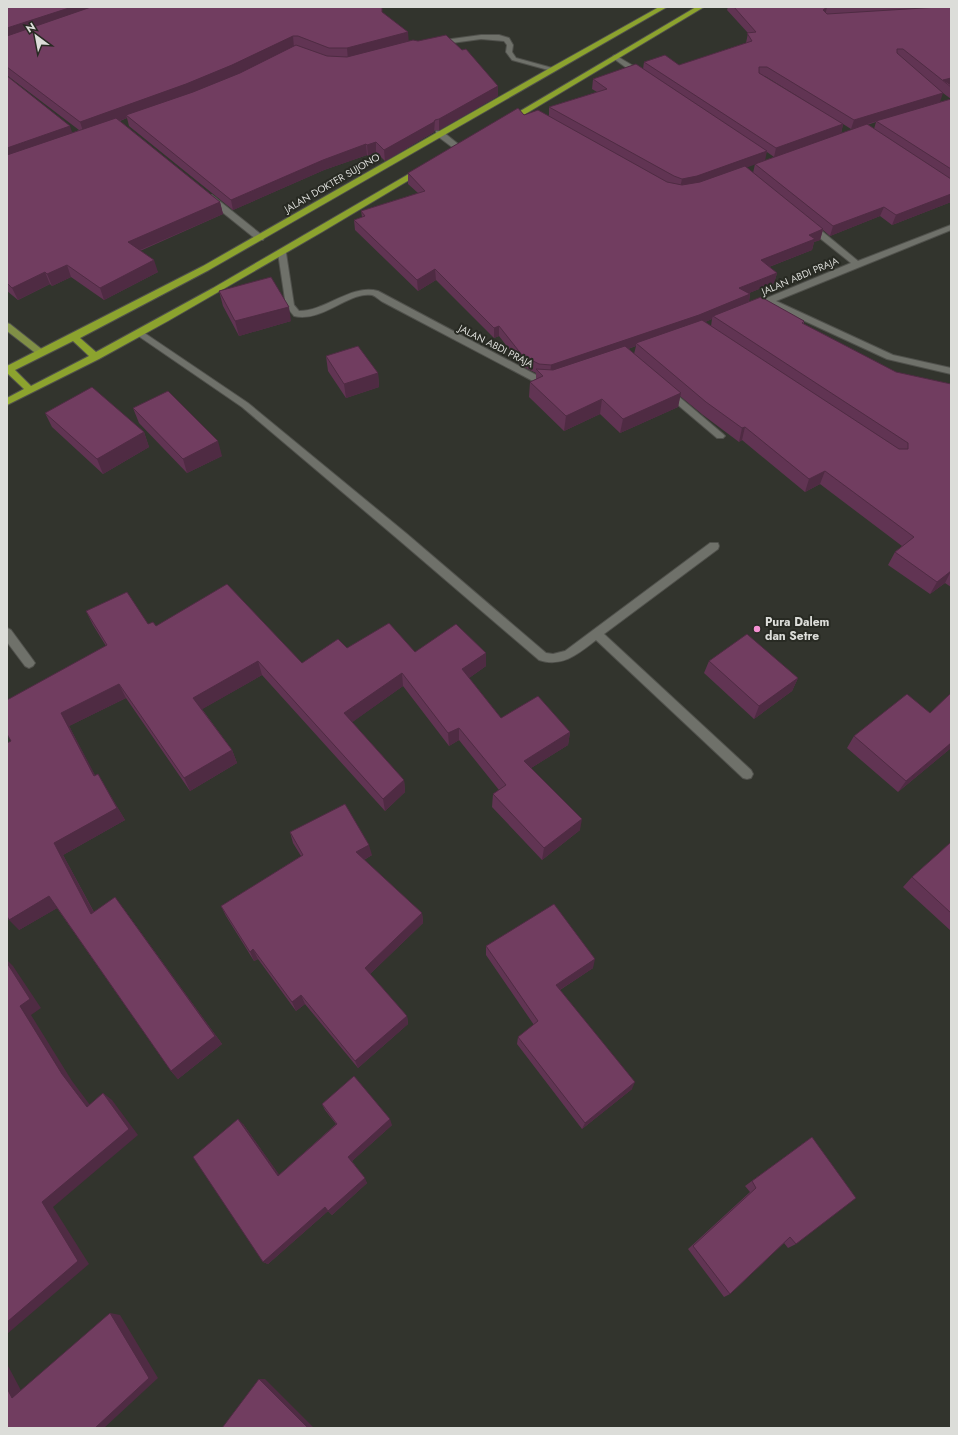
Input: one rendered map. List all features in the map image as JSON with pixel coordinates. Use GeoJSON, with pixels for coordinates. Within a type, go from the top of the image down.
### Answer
{"type":"FeatureCollection","features":[{"type":"Feature","properties":{"kind":"highway","name":"JALAN DOKTER SUJONO"},"geometry":{"type":"LineString","coordinates":[[8,369],[74,337],[206,268],[439,133],[664,7]]}},
{"type":"Feature","properties":{"kind":"highway"},"geometry":{"type":"LineString","coordinates":[[499,125],[529,112],[615,57],[701,7]]}},
{"type":"Feature","properties":{"kind":"highway"},"geometry":{"type":"LineString","coordinates":[[7,402],[96,358],[282,253],[432,164]]}},
{"type":"Feature","properties":{"kind":"highway"},"geometry":{"type":"LineString","coordinates":[[74,337],[96,358]]}},
{"type":"Feature","properties":{"kind":"highway"},"geometry":{"type":"LineString","coordinates":[[8,369],[30,390]]}},
{"type":"Feature","properties":{"kind":"main road"},"geometry":{"type":"LineString","coordinates":[[7,326],[41,353]]}},
{"type":"Feature","properties":{"kind":"street"},"geometry":{"type":"LineString","coordinates":[[427,44],[485,37],[499,37],[507,39],[510,45],[508,50],[514,59],[552,69]]}},
{"type":"Feature","properties":{"kind":"street"},"geometry":{"type":"LineString","coordinates":[[615,57],[648,79]]}},
{"type":"Feature","properties":{"kind":"street"},"geometry":{"type":"LineString","coordinates":[[439,133],[459,148]]}},
{"type":"Feature","properties":{"kind":"street"},"geometry":{"type":"LineString","coordinates":[[206,194],[260,238]]}},
{"type":"Feature","properties":{"kind":"street"},"geometry":{"type":"LineString","coordinates":[[804,221],[856,264]]}},
{"type":"Feature","properties":{"kind":"street","name":"JALAN ABDI PRAJA"},"geometry":{"type":"LineString","coordinates":[[742,312],[856,264],[951,227]]}},
{"type":"Feature","properties":{"kind":"street","name":"JALAN ABDI PRAJA"},"geometry":{"type":"LineString","coordinates":[[282,253],[290,306],[297,314],[302,315],[313,313],[361,294],[376,293],[454,337],[536,379],[551,380],[558,377]]}},
{"type":"Feature","properties":{"kind":"street"},"geometry":{"type":"LineString","coordinates":[[769,301],[890,357],[951,371]]}},
{"type":"Feature","properties":{"kind":"street"},"geometry":{"type":"LineString","coordinates":[[140,333],[245,405],[403,537],[543,657],[553,659],[568,655],[714,546]]}},
{"type":"Feature","properties":{"kind":"street"},"geometry":{"type":"LineString","coordinates":[[660,386],[720,436]]}},
{"type":"Feature","properties":{"kind":"street"},"geometry":{"type":"LineString","coordinates":[[7,633],[30,664]]}},
{"type":"Feature","properties":{"kind":"street"},"geometry":{"type":"LineString","coordinates":[[597,634],[747,774]]}},
{"type":"Feature","properties":{"kind":"building"},"geometry":{"type":"Polygon","coordinates":[[[7,7],[72,7],[7,28],[7,7]]]}},
{"type":"Feature","properties":{"kind":"building"},"geometry":{"type":"Polygon","coordinates":[[[91,7],[382,7],[382,12],[408,32],[347,48],[329,48],[298,36],[293,36],[232,65],[186,84],[80,122],[7,67],[7,36],[91,7]]]}},
{"type":"Feature","properties":{"kind":"building"},"geometry":{"type":"Polygon","coordinates":[[[734,7],[827,7],[823,10],[827,14],[951,7],[951,78],[943,80],[951,85],[951,87],[903,49],[897,49],[897,53],[943,93],[854,120],[767,67],[759,67],[759,73],[843,124],[776,148],[644,62],[665,55],[679,65],[752,41],[747,33],[756,32],[734,7]]]}},
{"type":"Feature","properties":{"kind":"building"},"geometry":{"type":"Polygon","coordinates":[[[446,35],[462,50],[466,49],[498,86],[384,150],[376,142],[366,144],[323,160],[231,200],[126,115],[193,92],[240,73],[296,45],[327,56],[347,57],[413,40],[418,41],[446,35]]]}},
{"type":"Feature","properties":{"kind":"building"},"geometry":{"type":"Polygon","coordinates":[[[636,64],[767,151],[697,176],[682,179],[549,107],[607,89],[593,79],[636,64]]]}},
{"type":"Feature","properties":{"kind":"building"},"geometry":{"type":"Polygon","coordinates":[[[7,76],[70,126],[7,148],[7,76]]]}},
{"type":"Feature","properties":{"kind":"building"},"geometry":{"type":"Polygon","coordinates":[[[951,99],[951,169],[876,121],[951,99]]]}},
{"type":"Feature","properties":{"kind":"building"},"geometry":{"type":"Polygon","coordinates":[[[518,108],[524,115],[538,110],[667,182],[682,185],[700,182],[745,166],[823,229],[809,235],[815,239],[761,260],[777,273],[739,288],[750,294],[699,315],[551,365],[539,364],[522,355],[499,326],[494,328],[435,269],[417,280],[354,220],[365,216],[361,211],[425,191],[408,173],[518,108]]]}},
{"type":"Feature","properties":{"kind":"building"},"geometry":{"type":"Polygon","coordinates":[[[116,118],[220,202],[128,242],[154,260],[100,288],[67,265],[47,274],[45,272],[12,288],[7,283],[7,155],[116,118]]]}},
{"type":"Feature","properties":{"kind":"building"},"geometry":{"type":"Polygon","coordinates":[[[867,124],[951,179],[951,194],[896,215],[884,207],[833,226],[755,164],[867,124]]]}},
{"type":"Feature","properties":{"kind":"building"},"geometry":{"type":"Polygon","coordinates":[[[271,277],[289,307],[235,321],[219,291],[271,277]]]}},
{"type":"Feature","properties":{"kind":"building"},"geometry":{"type":"Polygon","coordinates":[[[761,297],[804,321],[802,323],[896,372],[951,384],[951,571],[937,582],[895,552],[914,537],[825,471],[809,479],[745,427],[742,428],[706,402],[636,343],[702,320],[899,449],[908,449],[908,443],[713,316],[761,297]]]}},
{"type":"Feature","properties":{"kind":"building"},"geometry":{"type":"Polygon","coordinates":[[[358,346],[378,373],[344,384],[326,356],[358,346]]]}},
{"type":"Feature","properties":{"kind":"building"},"geometry":{"type":"Polygon","coordinates":[[[625,346],[681,393],[623,419],[602,399],[566,416],[530,382],[543,376],[536,369],[553,370],[625,346]]]}},
{"type":"Feature","properties":{"kind":"building"},"geometry":{"type":"Polygon","coordinates":[[[92,387],[144,432],[97,459],[45,413],[92,387]]]}},
{"type":"Feature","properties":{"kind":"building"},"geometry":{"type":"Polygon","coordinates":[[[168,391],[218,441],[183,459],[133,408],[168,391]]]}},
{"type":"Feature","properties":{"kind":"building"},"geometry":{"type":"Polygon","coordinates":[[[227,584],[302,663],[338,639],[347,648],[389,623],[415,652],[456,624],[486,653],[462,669],[501,718],[538,696],[570,732],[524,761],[582,819],[544,848],[493,794],[506,785],[459,728],[448,733],[402,673],[344,713],[404,780],[383,799],[258,661],[193,698],[232,750],[184,778],[119,684],[61,713],[94,776],[98,774],[117,808],[54,843],[91,914],[115,897],[215,1036],[171,1071],[49,896],[9,920],[7,916],[7,743],[11,741],[7,734],[7,700],[107,645],[86,611],[127,592],[148,624],[153,622],[156,626],[227,584]]]}},
{"type":"Feature","properties":{"kind":"building"},"geometry":{"type":"Polygon","coordinates":[[[747,634],[798,678],[759,706],[709,661],[747,634]]]}},
{"type":"Feature","properties":{"kind":"building"},"geometry":{"type":"Polygon","coordinates":[[[951,693],[951,743],[906,781],[854,736],[907,694],[930,713],[951,693]]]}},
{"type":"Feature","properties":{"kind":"building"},"geometry":{"type":"Polygon","coordinates":[[[345,804],[369,845],[356,852],[422,913],[365,968],[407,1016],[355,1061],[301,995],[292,1002],[253,949],[250,952],[221,906],[303,855],[290,832],[345,804]]]}},
{"type":"Feature","properties":{"kind":"building"},"geometry":{"type":"Polygon","coordinates":[[[951,842],[951,913],[912,877],[951,842]]]}},
{"type":"Feature","properties":{"kind":"building"},"geometry":{"type":"Polygon","coordinates":[[[554,904],[595,959],[556,985],[635,1082],[585,1123],[518,1037],[538,1021],[486,946],[554,904]]]}},
{"type":"Feature","properties":{"kind":"building"},"geometry":{"type":"Polygon","coordinates":[[[7,963],[30,999],[20,1006],[62,1074],[87,1107],[103,1093],[129,1129],[42,1202],[78,1261],[7,1322],[7,963]]]}},
{"type":"Feature","properties":{"kind":"building"},"geometry":{"type":"Polygon","coordinates":[[[354,1076],[390,1119],[348,1157],[365,1178],[328,1211],[325,1207],[263,1262],[193,1157],[238,1119],[278,1176],[337,1124],[322,1104],[354,1076]]]}},
{"type":"Feature","properties":{"kind":"building"},"geometry":{"type":"Polygon","coordinates":[[[812,1137],[856,1198],[796,1244],[790,1237],[730,1294],[693,1246],[756,1188],[752,1181],[812,1137]]]}},
{"type":"Feature","properties":{"kind":"building"},"geometry":{"type":"Polygon","coordinates":[[[110,1313],[149,1378],[95,1428],[7,1428],[7,1388],[12,1398],[110,1313]]]}},
{"type":"Feature","properties":{"kind":"building"},"geometry":{"type":"Polygon","coordinates":[[[259,1379],[308,1428],[222,1428],[259,1379]]]}},
{"type":"Feature","properties":{"kind":"place","name":"Pura Dalem dan Setre"},"geometry":{"type":"Point","coordinates":[757,629]}}]}
